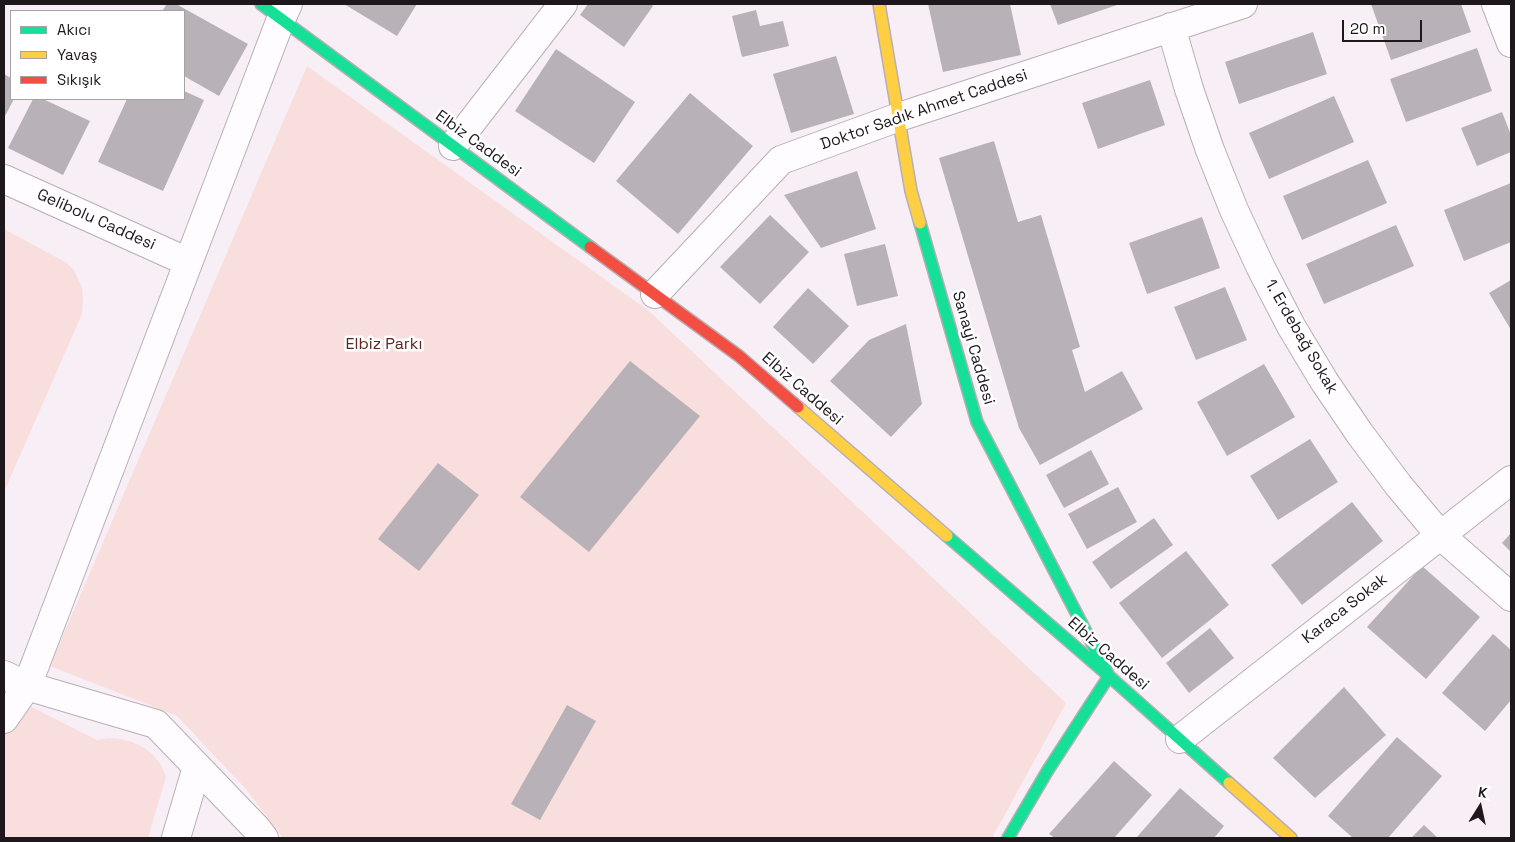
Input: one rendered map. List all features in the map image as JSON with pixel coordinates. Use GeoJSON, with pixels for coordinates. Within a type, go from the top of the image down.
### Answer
{"type":"FeatureCollection","features":[{"type":"Feature","properties":{"kind":"street"},"geometry":{"type":"LineString","coordinates":[[453,146],[563,4]]}},
{"type":"Feature","properties":{"kind":"street","name":"Sanayi Caddesi"},"geometry":{"type":"LineString","coordinates":[[879,4],[911,191],[977,422],[1109,676]]}},
{"type":"Feature","properties":{"kind":"street","name":"Doktor Sadık Ahmet Caddesi"},"geometry":{"type":"LineString","coordinates":[[655,294],[781,160],[898,117],[1243,4]]}},
{"type":"Feature","properties":{"kind":"street"},"geometry":{"type":"LineString","coordinates":[[1496,4],[1511,43]]}},
{"type":"Feature","properties":{"kind":"street"},"geometry":{"type":"LineString","coordinates":[[4,719],[15,680],[188,262],[277,9]]}},
{"type":"Feature","properties":{"kind":"street","name":"Elbiz Caddesi"},"geometry":{"type":"LineString","coordinates":[[277,9],[453,146],[739,356],[1109,676],[1291,838]]}},
{"type":"Feature","properties":{"kind":"street","name":"1. Erdebağ Sokak"},"geometry":{"type":"LineString","coordinates":[[1171,27],[1189,89],[1210,150],[1234,210],[1253,252],[1287,317],[1324,381],[1360,434],[1399,486],[1440,535],[1511,597]]}},
{"type":"Feature","properties":{"kind":"street","name":"Gelibolu Caddesi"},"geometry":{"type":"LineString","coordinates":[[4,179],[188,262]]}},
{"type":"Feature","properties":{"kind":"street","name":"Karaca Sokak"},"geometry":{"type":"LineString","coordinates":[[1180,739],[1511,480]]}},
{"type":"Feature","properties":{"kind":"street"},"geometry":{"type":"LineString","coordinates":[[1008,838],[1048,770],[1109,676]]}},
{"type":"Feature","properties":{"kind":"street"},"geometry":{"type":"LineString","coordinates":[[15,680],[156,724],[264,838]]}},
{"type":"Feature","properties":{"kind":"street"},"geometry":{"type":"LineString","coordinates":[[176,838],[197,767]]}},
{"type":"Feature","properties":{"kind":"green space","name":"Elbiz Parkı"},"geometry":{"type":"Polygon","coordinates":[[[307,66],[649,311],[1066,703],[992,838],[283,838],[246,789],[177,716],[50,666],[307,66]]]}},
{"type":"Feature","properties":{"kind":"green space"},"geometry":{"type":"Polygon","coordinates":[[[4,229],[67,263],[74,270],[82,288],[83,301],[82,314],[4,492],[4,229]]]}},
{"type":"Feature","properties":{"kind":"green space"},"geometry":{"type":"Polygon","coordinates":[[[4,693],[97,740],[121,739],[143,747],[153,755],[161,765],[166,777],[148,838],[4,838],[4,693]]]}},
{"type":"Feature","properties":{"kind":"building"},"geometry":{"type":"Polygon","coordinates":[[[167,4],[176,4],[248,44],[219,96],[185,77],[185,10],[163,10],[167,4]]]}},
{"type":"Feature","properties":{"kind":"building"},"geometry":{"type":"Polygon","coordinates":[[[344,4],[417,4],[397,36],[344,4]]]}},
{"type":"Feature","properties":{"kind":"building"},"geometry":{"type":"Polygon","coordinates":[[[588,4],[650,4],[653,6],[624,47],[580,15],[588,4]]]}},
{"type":"Feature","properties":{"kind":"building"},"geometry":{"type":"Polygon","coordinates":[[[928,4],[1010,4],[1021,55],[943,72],[928,4]]]}},
{"type":"Feature","properties":{"kind":"building"},"geometry":{"type":"Polygon","coordinates":[[[1050,4],[1120,4],[1058,25],[1050,4]]]}},
{"type":"Feature","properties":{"kind":"building"},"geometry":{"type":"Polygon","coordinates":[[[1371,4],[1461,4],[1471,32],[1391,60],[1371,4]]]}},
{"type":"Feature","properties":{"kind":"building"},"geometry":{"type":"Polygon","coordinates":[[[756,10],[760,26],[783,21],[789,46],[742,57],[732,16],[756,10]]]}},
{"type":"Feature","properties":{"kind":"building"},"geometry":{"type":"Polygon","coordinates":[[[1313,32],[1327,74],[1239,104],[1225,62],[1313,32]]]}},
{"type":"Feature","properties":{"kind":"building"},"geometry":{"type":"Polygon","coordinates":[[[1477,48],[1492,91],[1406,122],[1390,79],[1477,48]]]}},
{"type":"Feature","properties":{"kind":"building"},"geometry":{"type":"Polygon","coordinates":[[[556,49],[635,102],[594,163],[515,111],[556,49]]]}},
{"type":"Feature","properties":{"kind":"building"},"geometry":{"type":"Polygon","coordinates":[[[836,56],[854,114],[791,133],[773,74],[836,56]]]}},
{"type":"Feature","properties":{"kind":"building"},"geometry":{"type":"Polygon","coordinates":[[[4,74],[10,77],[10,100],[13,100],[4,118],[4,74]]]}},
{"type":"Feature","properties":{"kind":"building"},"geometry":{"type":"Polygon","coordinates":[[[1150,80],[1165,125],[1098,149],[1082,103],[1150,80]]]}},
{"type":"Feature","properties":{"kind":"building"},"geometry":{"type":"Polygon","coordinates":[[[185,91],[204,100],[163,191],[98,162],[127,100],[185,100],[185,91]]]}},
{"type":"Feature","properties":{"kind":"building"},"geometry":{"type":"Polygon","coordinates":[[[690,93],[753,146],[678,234],[616,181],[690,93]]]}},
{"type":"Feature","properties":{"kind":"building"},"geometry":{"type":"Polygon","coordinates":[[[1334,96],[1354,142],[1269,179],[1249,133],[1334,96]]]}},
{"type":"Feature","properties":{"kind":"building"},"geometry":{"type":"Polygon","coordinates":[[[32,100],[45,100],[90,121],[63,175],[8,148],[32,100]]]}},
{"type":"Feature","properties":{"kind":"building"},"geometry":{"type":"Polygon","coordinates":[[[1502,112],[1511,135],[1511,152],[1477,166],[1461,128],[1502,112]]]}},
{"type":"Feature","properties":{"kind":"building"},"geometry":{"type":"Polygon","coordinates":[[[994,141],[1018,222],[1041,215],[1080,347],[1072,350],[1085,392],[1122,371],[1143,409],[1040,465],[1019,428],[939,158],[994,141]]]}},
{"type":"Feature","properties":{"kind":"building"},"geometry":{"type":"Polygon","coordinates":[[[1368,160],[1387,203],[1302,240],[1283,196],[1368,160]]]}},
{"type":"Feature","properties":{"kind":"building"},"geometry":{"type":"Polygon","coordinates":[[[857,171],[876,229],[821,248],[784,195],[857,171]]]}},
{"type":"Feature","properties":{"kind":"building"},"geometry":{"type":"Polygon","coordinates":[[[1511,183],[1511,242],[1464,261],[1444,210],[1511,183]]]}},
{"type":"Feature","properties":{"kind":"building"},"geometry":{"type":"Polygon","coordinates":[[[770,215],[809,252],[760,304],[720,267],[770,215]]]}},
{"type":"Feature","properties":{"kind":"building"},"geometry":{"type":"Polygon","coordinates":[[[1202,217],[1220,268],[1147,294],[1129,243],[1202,217]]]}},
{"type":"Feature","properties":{"kind":"building"},"geometry":{"type":"Polygon","coordinates":[[[1396,225],[1414,266],[1324,304],[1306,264],[1396,225]]]}},
{"type":"Feature","properties":{"kind":"building"},"geometry":{"type":"Polygon","coordinates":[[[885,244],[898,296],[857,306],[844,254],[885,244]]]}},
{"type":"Feature","properties":{"kind":"building"},"geometry":{"type":"Polygon","coordinates":[[[1511,280],[1511,330],[1489,293],[1511,280]]]}},
{"type":"Feature","properties":{"kind":"building"},"geometry":{"type":"Polygon","coordinates":[[[1225,287],[1247,340],[1196,360],[1174,307],[1225,287]]]}},
{"type":"Feature","properties":{"kind":"building"},"geometry":{"type":"Polygon","coordinates":[[[808,288],[849,326],[813,364],[773,327],[808,288]]]}},
{"type":"Feature","properties":{"kind":"building"},"geometry":{"type":"Polygon","coordinates":[[[906,324],[922,404],[891,437],[830,381],[869,340],[906,324]]]}},
{"type":"Feature","properties":{"kind":"building"},"geometry":{"type":"Polygon","coordinates":[[[630,361],[700,416],[589,552],[520,497],[630,361]]]}},
{"type":"Feature","properties":{"kind":"building"},"geometry":{"type":"Polygon","coordinates":[[[1264,364],[1295,417],[1227,456],[1197,402],[1264,364]]]}},
{"type":"Feature","properties":{"kind":"building"},"geometry":{"type":"Polygon","coordinates":[[[1310,439],[1338,482],[1278,520],[1250,476],[1310,439]]]}},
{"type":"Feature","properties":{"kind":"building"},"geometry":{"type":"Polygon","coordinates":[[[1091,450],[1109,484],[1064,508],[1046,475],[1091,450]]]}},
{"type":"Feature","properties":{"kind":"building"},"geometry":{"type":"Polygon","coordinates":[[[438,463],[479,495],[419,571],[378,539],[438,463]]]}},
{"type":"Feature","properties":{"kind":"building"},"geometry":{"type":"Polygon","coordinates":[[[1118,487],[1137,522],[1087,549],[1068,514],[1118,487]]]}},
{"type":"Feature","properties":{"kind":"building"},"geometry":{"type":"Polygon","coordinates":[[[1352,502],[1383,541],[1302,605],[1271,565],[1352,502]]]}},
{"type":"Feature","properties":{"kind":"building"},"geometry":{"type":"Polygon","coordinates":[[[1154,518],[1173,545],[1111,589],[1092,562],[1154,518]]]}},
{"type":"Feature","properties":{"kind":"building"},"geometry":{"type":"Polygon","coordinates":[[[1511,533],[1511,552],[1502,543],[1511,533]]]}},
{"type":"Feature","properties":{"kind":"building"},"geometry":{"type":"Polygon","coordinates":[[[1186,551],[1229,605],[1162,658],[1119,603],[1186,551]]]}},
{"type":"Feature","properties":{"kind":"building"},"geometry":{"type":"Polygon","coordinates":[[[1422,566],[1480,617],[1426,679],[1367,627],[1422,566]]]}},
{"type":"Feature","properties":{"kind":"building"},"geometry":{"type":"Polygon","coordinates":[[[1210,628],[1234,658],[1189,693],[1166,663],[1210,628]]]}},
{"type":"Feature","properties":{"kind":"building"},"geometry":{"type":"Polygon","coordinates":[[[1493,634],[1511,650],[1511,700],[1485,731],[1442,693],[1493,634]]]}},
{"type":"Feature","properties":{"kind":"building"},"geometry":{"type":"Polygon","coordinates":[[[1344,687],[1386,735],[1315,798],[1273,758],[1344,687]]]}},
{"type":"Feature","properties":{"kind":"building"},"geometry":{"type":"Polygon","coordinates":[[[567,705],[596,721],[540,820],[511,804],[567,705]]]}},
{"type":"Feature","properties":{"kind":"building"},"geometry":{"type":"Polygon","coordinates":[[[1397,737],[1442,776],[1388,838],[1353,838],[1328,816],[1397,737]]]}},
{"type":"Feature","properties":{"kind":"building"},"geometry":{"type":"Polygon","coordinates":[[[1114,761],[1152,795],[1114,838],[1055,838],[1049,834],[1114,761]]]}},
{"type":"Feature","properties":{"kind":"building"},"geometry":{"type":"Polygon","coordinates":[[[1180,788],[1224,826],[1214,838],[1136,838],[1180,788]]]}},
{"type":"Feature","properties":{"kind":"building"},"geometry":{"type":"Polygon","coordinates":[[[1424,825],[1438,838],[1411,838],[1424,825]]]}},
{"type":"Feature","properties":{"kind":"traffic: fast"},"geometry":{"type":"LineString","coordinates":[[261,4],[590,247]]}},
{"type":"Feature","properties":{"kind":"traffic: fast"},"geometry":{"type":"LineString","coordinates":[[920,223],[977,422],[1109,676],[1048,770],[1008,838]]}},
{"type":"Feature","properties":{"kind":"traffic: fast"},"geometry":{"type":"LineString","coordinates":[[947,536],[1229,783]]}},
{"type":"Feature","properties":{"kind":"traffic: slow"},"geometry":{"type":"LineString","coordinates":[[879,4],[911,191],[920,223]]}},
{"type":"Feature","properties":{"kind":"traffic: slow"},"geometry":{"type":"LineString","coordinates":[[798,407],[947,536]]}},
{"type":"Feature","properties":{"kind":"traffic: slow"},"geometry":{"type":"LineString","coordinates":[[1229,783],[1291,838]]}},
{"type":"Feature","properties":{"kind":"traffic: jam"},"geometry":{"type":"LineString","coordinates":[[590,247],[739,356],[798,407]]}}]}
